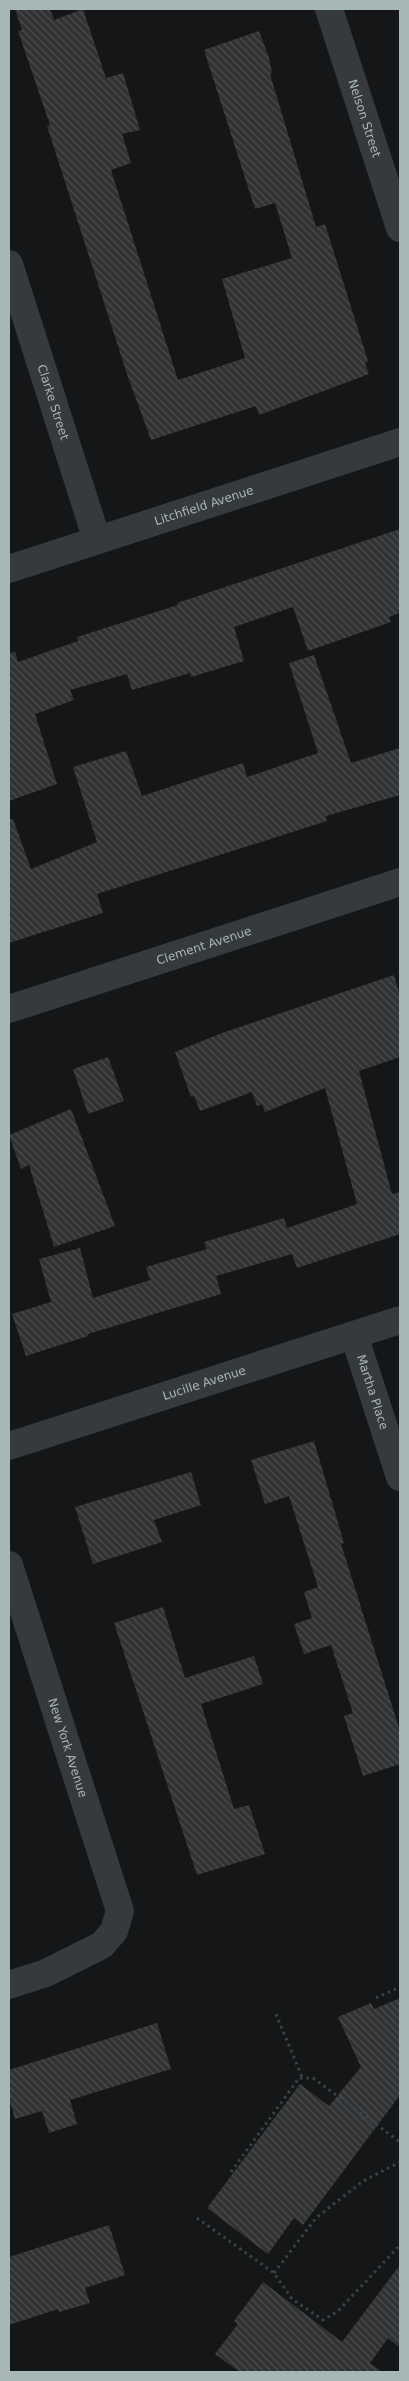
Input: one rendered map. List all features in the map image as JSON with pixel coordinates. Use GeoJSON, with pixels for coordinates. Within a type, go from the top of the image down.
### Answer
{"type":"FeatureCollection","features":[{"type":"Feature","properties":{"kind":"street","name":"Nelson Street"},"geometry":{"type":"LineString","coordinates":[[329,9],[400,228]]}},
{"type":"Feature","properties":{"kind":"street","name":"Clarke Street"},"geometry":{"type":"LineString","coordinates":[[9,264],[98,540]]}},
{"type":"Feature","properties":{"kind":"street","name":"Litchfield Avenue"},"geometry":{"type":"LineString","coordinates":[[9,569],[400,442]]}},
{"type":"Feature","properties":{"kind":"street","name":"Clement Avenue"},"geometry":{"type":"LineString","coordinates":[[9,1009],[400,882]]}},
{"type":"Feature","properties":{"kind":"street","name":"Lucille Avenue"},"geometry":{"type":"LineString","coordinates":[[9,1446],[400,1320]]}},
{"type":"Feature","properties":{"kind":"street","name":"Martha Place"},"geometry":{"type":"LineString","coordinates":[[354,1335],[400,1477]]}},
{"type":"Feature","properties":{"kind":"street","name":"New York Avenue"},"geometry":{"type":"LineString","coordinates":[[9,1565],[120,1911],[114,1930],[102,1945],[46,1973],[9,1985]]}},
{"type":"Feature","properties":{"kind":"path"},"geometry":{"type":"LineString","coordinates":[[376,1998],[400,1987]]}},
{"type":"Feature","properties":{"kind":"path"},"geometry":{"type":"LineString","coordinates":[[276,2014],[302,2077]]}},
{"type":"Feature","properties":{"kind":"path"},"geometry":{"type":"LineString","coordinates":[[231,2172],[294,2083],[302,2077],[313,2078],[400,2142]]}},
{"type":"Feature","properties":{"kind":"path"},"geometry":{"type":"LineString","coordinates":[[274,2273],[316,2218],[363,2181],[400,2162]]}},
{"type":"Feature","properties":{"kind":"path"},"geometry":{"type":"LineString","coordinates":[[196,2218],[274,2273],[292,2299],[323,2320],[338,2311],[400,2245]]}},
{"type":"Feature","properties":{"kind":"building"},"geometry":{"type":"Polygon","coordinates":[[[15,9],[50,9],[54,20],[83,9],[106,78],[123,73],[140,130],[122,134],[131,163],[111,170],[178,380],[245,358],[222,279],[292,258],[275,203],[255,209],[204,50],[259,31],[269,58],[272,73],[270,74],[316,227],[325,224],[368,361],[365,363],[369,374],[259,415],[256,406],[151,440],[127,374],[47,126],[50,125],[18,31],[22,30],[15,9]]]}},
{"type":"Feature","properties":{"kind":"building"},"geometry":{"type":"Polygon","coordinates":[[[400,529],[400,613],[389,617],[391,622],[308,651],[293,607],[234,627],[244,661],[191,677],[190,673],[132,690],[127,674],[70,690],[74,700],[35,714],[57,784],[9,801],[9,653],[15,652],[18,662],[78,641],[77,637],[178,605],[177,603],[400,529]]]}},
{"type":"Feature","properties":{"kind":"building"},"geometry":{"type":"Polygon","coordinates":[[[314,655],[351,763],[400,748],[400,795],[326,816],[327,821],[97,894],[103,913],[9,943],[9,819],[13,819],[31,869],[97,842],[73,767],[126,751],[142,796],[243,763],[247,777],[318,753],[289,663],[314,655]]]}},
{"type":"Feature","properties":{"kind":"building"},"geometry":{"type":"Polygon","coordinates":[[[394,975],[400,996],[400,1057],[359,1071],[392,1194],[400,1192],[400,1234],[297,1268],[292,1254],[216,1276],[221,1294],[88,1334],[88,1336],[26,1356],[12,1314],[51,1302],[39,1259],[80,1248],[93,1298],[150,1280],[146,1267],[207,1249],[204,1242],[284,1218],[287,1228],[357,1204],[325,1088],[265,1112],[262,1104],[257,1106],[252,1092],[200,1111],[194,1096],[191,1097],[175,1052],[222,1033],[394,975]]]}},
{"type":"Feature","properties":{"kind":"building"},"geometry":{"type":"Polygon","coordinates":[[[108,1057],[124,1101],[88,1114],[73,1069],[108,1057]]]}},
{"type":"Feature","properties":{"kind":"building"},"geometry":{"type":"Polygon","coordinates":[[[71,1109],[115,1226],[54,1247],[29,1165],[21,1169],[9,1135],[71,1109]]]}},
{"type":"Feature","properties":{"kind":"building"},"geometry":{"type":"Polygon","coordinates":[[[314,1441],[344,1543],[341,1544],[400,1731],[400,1764],[363,1776],[344,1716],[353,1713],[331,1645],[304,1654],[294,1624],[312,1618],[304,1592],[318,1587],[289,1496],[265,1504],[251,1460],[314,1441]]]}},
{"type":"Feature","properties":{"kind":"building"},"geometry":{"type":"Polygon","coordinates":[[[191,1472],[201,1505],[154,1520],[162,1542],[93,1564],[75,1507],[191,1472]]]}},
{"type":"Feature","properties":{"kind":"building"},"geometry":{"type":"Polygon","coordinates":[[[163,1607],[185,1678],[254,1656],[263,1684],[201,1704],[234,1809],[249,1805],[265,1854],[197,1875],[114,1623],[163,1607]]]}},
{"type":"Feature","properties":{"kind":"building"},"geometry":{"type":"Polygon","coordinates":[[[400,1998],[400,2095],[303,2225],[294,2218],[268,2254],[207,2208],[300,2084],[329,2106],[361,2067],[338,2017],[371,2003],[374,2009],[400,1998]]]}},
{"type":"Feature","properties":{"kind":"building"},"geometry":{"type":"Polygon","coordinates":[[[157,2023],[171,2069],[70,2100],[77,2124],[49,2133],[42,2111],[15,2119],[9,2098],[9,2070],[157,2023]]]}},
{"type":"Feature","properties":{"kind":"building"},"geometry":{"type":"Polygon","coordinates":[[[109,2225],[125,2275],[85,2288],[90,2303],[59,2312],[58,2309],[9,2325],[9,2257],[109,2225]]]}},
{"type":"Feature","properties":{"kind":"building"},"geometry":{"type":"Polygon","coordinates":[[[400,2265],[400,2348],[388,2338],[370,2363],[382,2372],[240,2372],[215,2354],[238,2324],[234,2321],[263,2282],[342,2342],[400,2265]]]}}]}
